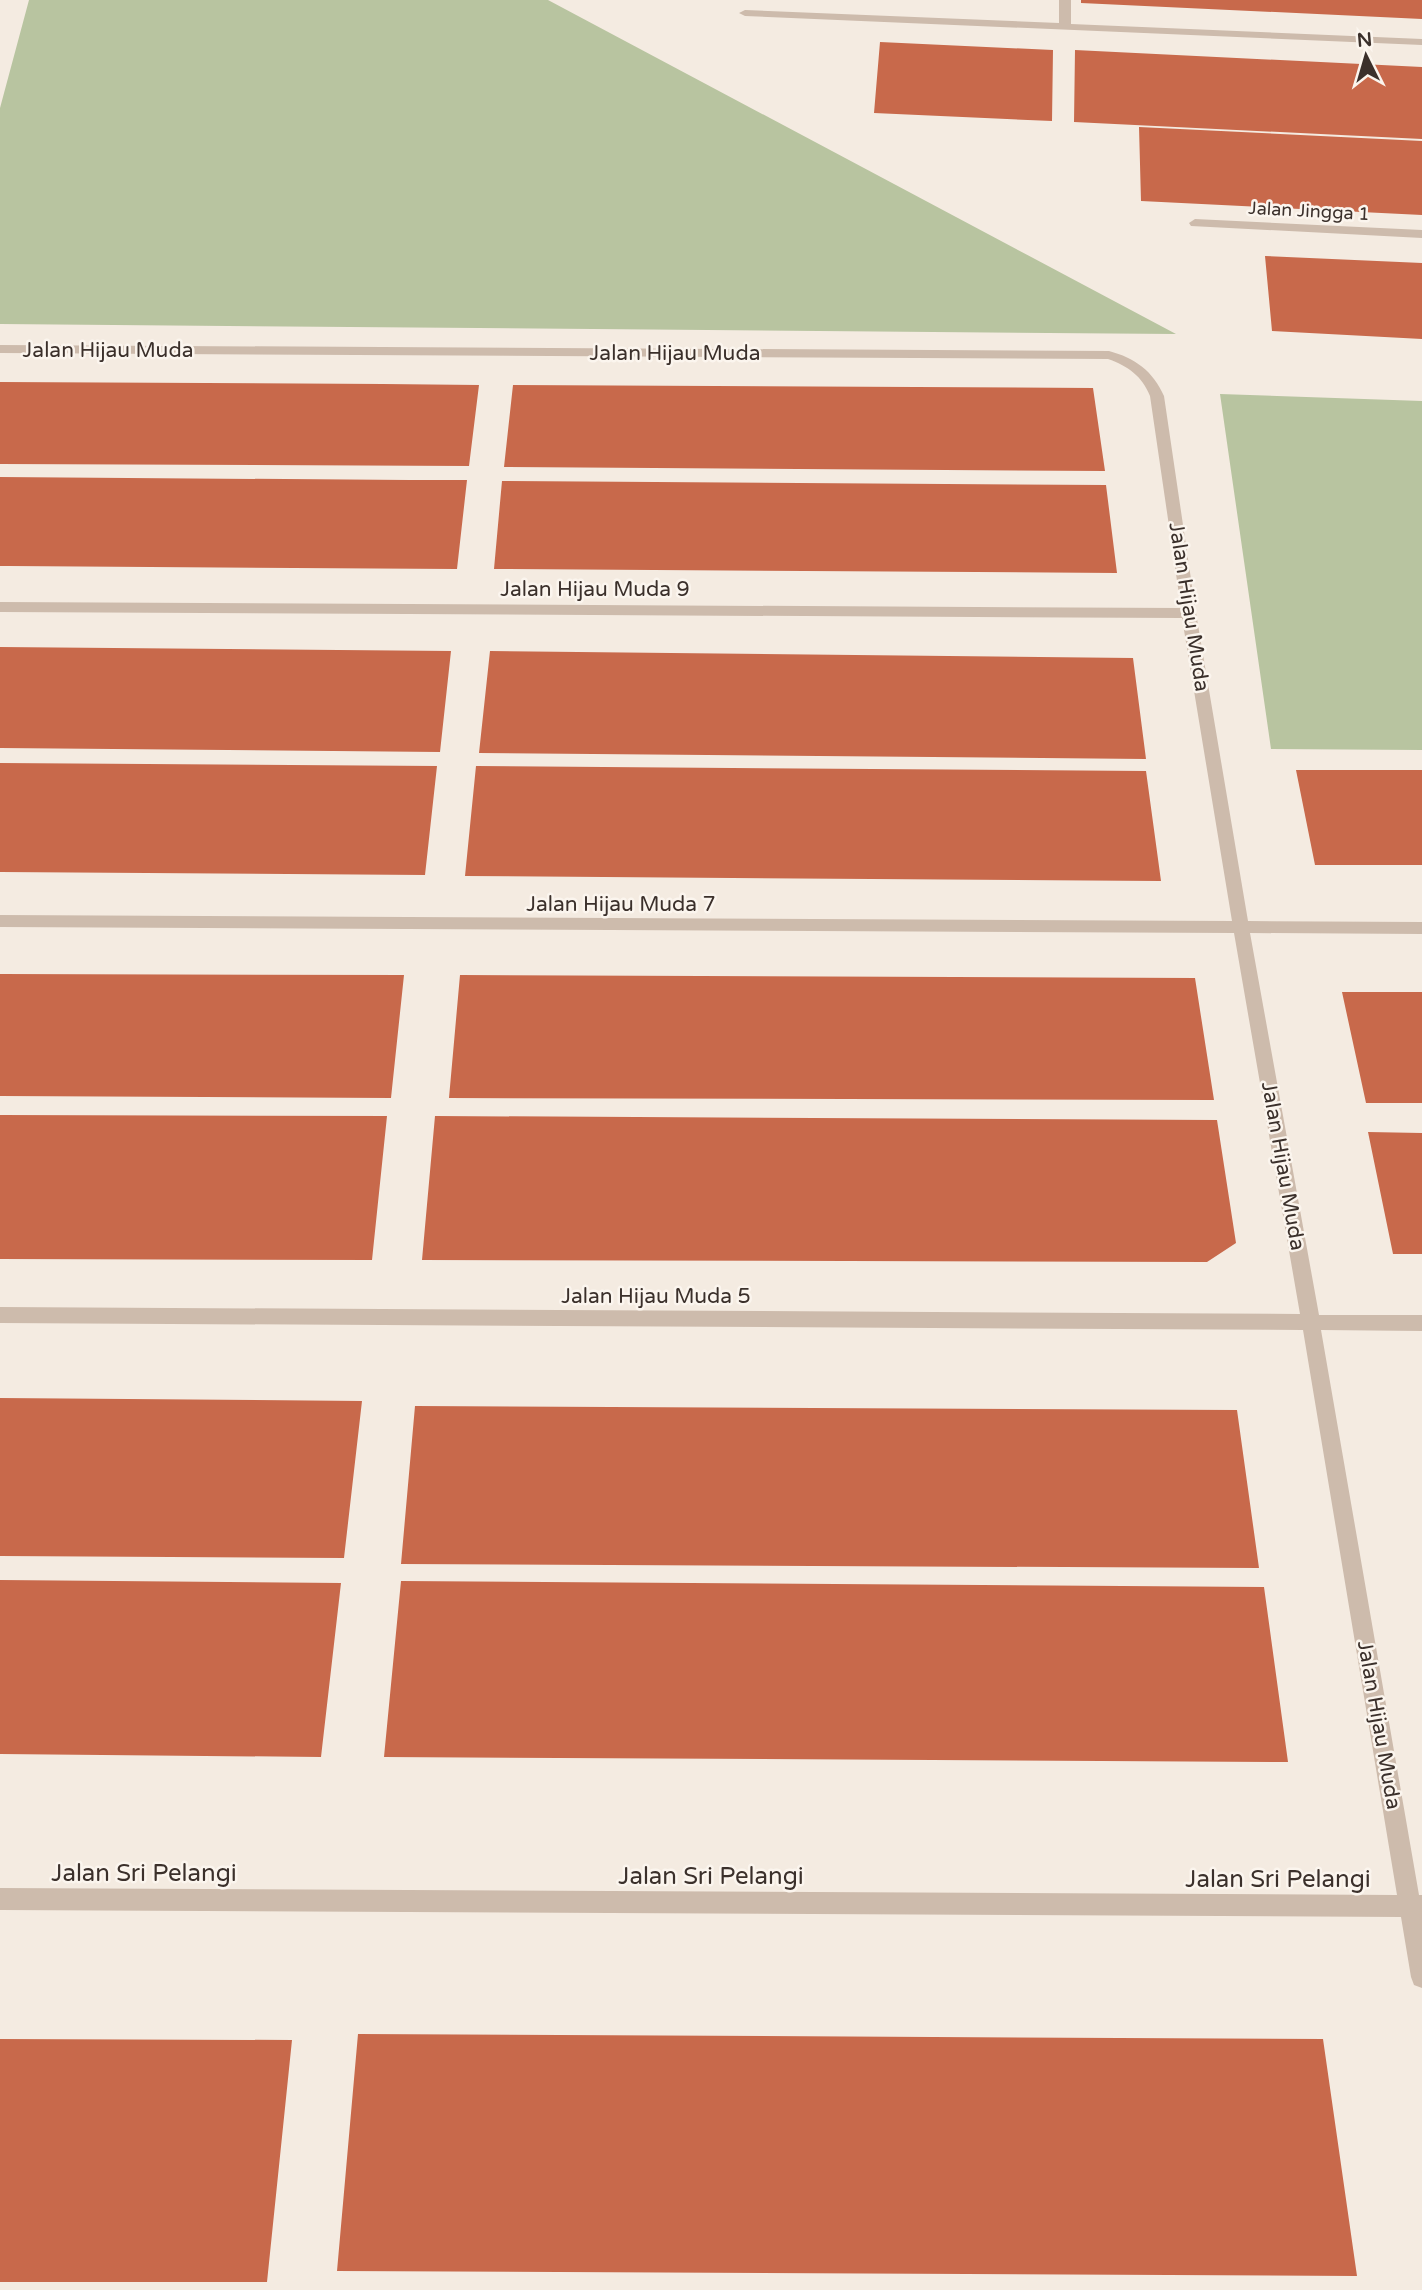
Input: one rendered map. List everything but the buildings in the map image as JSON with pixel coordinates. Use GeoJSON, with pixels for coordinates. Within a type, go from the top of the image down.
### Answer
{"type":"FeatureCollection","features":[{"type":"Feature","properties":{"kind":"street"},"geometry":{"type":"LineString","coordinates":[[1065,0],[1065,26]]}},
{"type":"Feature","properties":{"kind":"street"},"geometry":{"type":"LineString","coordinates":[[745,13],[1422,42]]}},
{"type":"Feature","properties":{"kind":"street","name":"Jalan Jingga 1"},"geometry":{"type":"LineString","coordinates":[[1195,223],[1422,233]]}},
{"type":"Feature","properties":{"kind":"street","name":"Jalan Hijau Muda"},"geometry":{"type":"LineString","coordinates":[[0,349],[1109,355],[1125,360],[1152,381],[1157,396],[1189,613],[1273,1119],[1416,1906],[1422,1977]]}},
{"type":"Feature","properties":{"kind":"street","name":"Jalan Hijau Muda 9"},"geometry":{"type":"LineString","coordinates":[[0,607],[1189,613]]}},
{"type":"Feature","properties":{"kind":"street","name":"Jalan Hijau Muda 7"},"geometry":{"type":"LineString","coordinates":[[0,921],[1422,928]]}},
{"type":"Feature","properties":{"kind":"street","name":"Jalan Hijau Muda 5"},"geometry":{"type":"LineString","coordinates":[[0,1315],[1422,1323]]}},
{"type":"Feature","properties":{"kind":"street","name":"Jalan Sri Pelangi"},"geometry":{"type":"LineString","coordinates":[[0,1899],[1416,1906]]}},
{"type":"Feature","properties":{"kind":"green space"},"geometry":{"type":"Polygon","coordinates":[[[29,0],[548,0],[1176,334],[0,324],[0,108],[29,0]]]}},
{"type":"Feature","properties":{"kind":"green space"},"geometry":{"type":"Polygon","coordinates":[[[1220,394],[1422,401],[1422,750],[1271,749],[1220,394]]]}}]}
